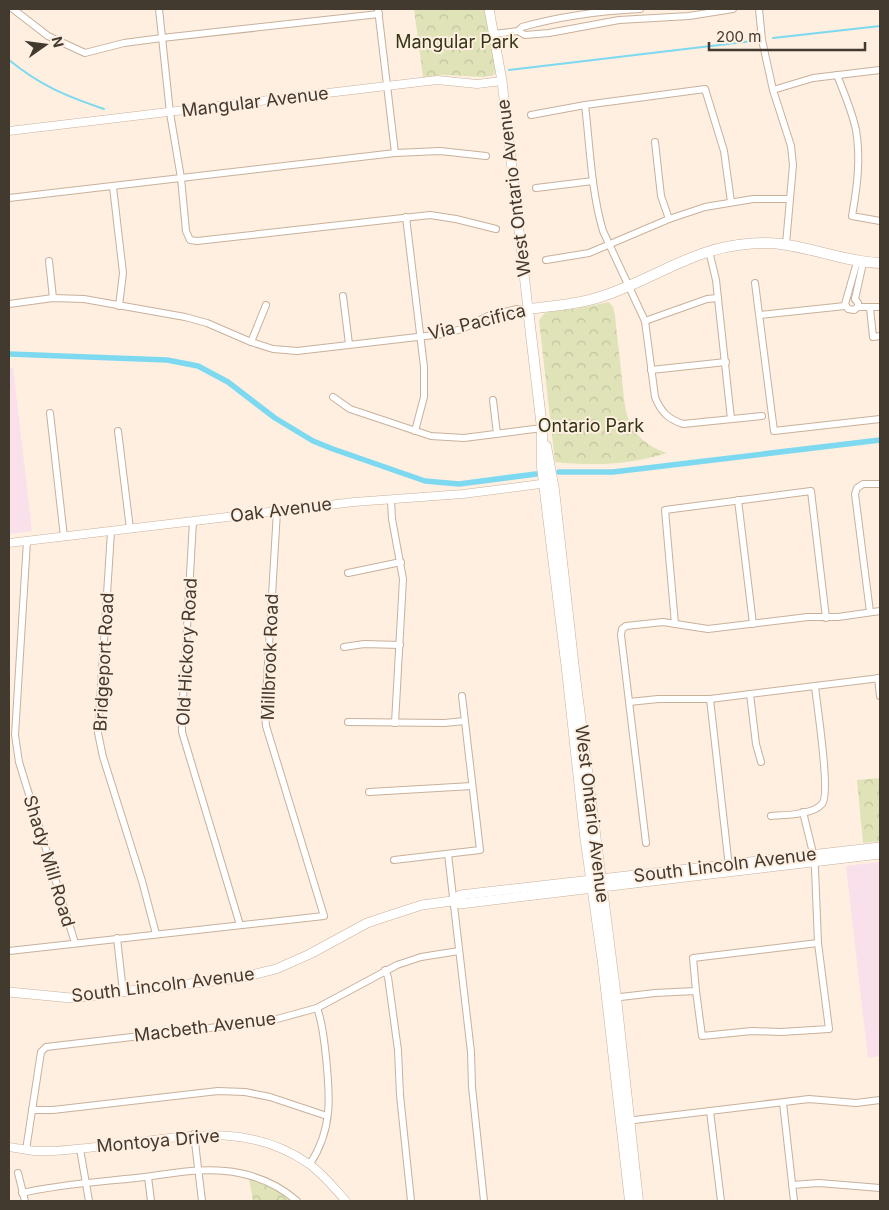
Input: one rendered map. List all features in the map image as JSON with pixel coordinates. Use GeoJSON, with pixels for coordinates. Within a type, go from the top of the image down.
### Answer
{"type":"FeatureCollection","features":[{"type":"Feature","properties":{"kind":"main road","name":"West Ontario Avenue"},"geometry":{"type":"LineString","coordinates":[[489,9],[502,81],[542,428],[574,669],[596,884],[625,1121],[638,1201]]}},
{"type":"Feature","properties":{"kind":"main road","name":"Via Pacifica"},"geometry":{"type":"LineString","coordinates":[[528,309],[569,304],[603,297],[709,251],[738,245],[760,243],[786,244],[860,262],[880,264]]}},
{"type":"Feature","properties":{"kind":"main road","name":"South Lincoln Avenue"},"geometry":{"type":"LineString","coordinates":[[9,992],[71,998],[239,978],[276,969],[310,954],[367,923],[422,906],[452,901],[460,904],[596,884],[813,858],[880,847]]}},
{"type":"Feature","properties":{"kind":"main road","name":"South Lincoln Avenue"},"geometry":{"type":"LineString","coordinates":[[813,858],[880,854]]}},
{"type":"Feature","properties":{"kind":"main road","name":"West Ontario Avenue"},"geometry":{"type":"LineString","coordinates":[[625,1121],[630,1201]]}},
{"type":"Feature","properties":{"kind":"street"},"geometry":{"type":"LineString","coordinates":[[13,9],[48,36],[85,53],[124,43],[379,12],[386,87],[395,153]]}},
{"type":"Feature","properties":{"kind":"street"},"geometry":{"type":"LineString","coordinates":[[159,9],[170,113],[182,178],[186,231],[190,240],[197,241],[430,215],[496,229]]}},
{"type":"Feature","properties":{"kind":"street"},"geometry":{"type":"LineString","coordinates":[[494,34],[518,31],[522,27],[578,15],[640,9]]}},
{"type":"Feature","properties":{"kind":"street"},"geometry":{"type":"LineString","coordinates":[[518,31],[525,35],[549,33],[619,20],[689,16],[734,9]]}},
{"type":"Feature","properties":{"kind":"street"},"geometry":{"type":"LineString","coordinates":[[759,9],[762,40],[772,90],[791,146],[793,165],[786,244]]}},
{"type":"Feature","properties":{"kind":"street"},"geometry":{"type":"LineString","coordinates":[[772,90],[813,78],[880,70]]}},
{"type":"Feature","properties":{"kind":"street"},"geometry":{"type":"LineString","coordinates":[[837,75],[853,121],[858,148],[858,178],[852,216],[880,221]]}},
{"type":"Feature","properties":{"kind":"street","name":"Mangular Avenue"},"geometry":{"type":"LineString","coordinates":[[9,131],[436,80],[477,84],[502,81]]}},
{"type":"Feature","properties":{"kind":"street"},"geometry":{"type":"LineString","coordinates":[[531,115],[586,105],[705,89],[724,150],[731,202]]}},
{"type":"Feature","properties":{"kind":"street"},"geometry":{"type":"LineString","coordinates":[[586,105],[593,181],[599,215],[603,231],[645,321],[657,402],[666,415],[684,424],[762,416]]}},
{"type":"Feature","properties":{"kind":"street"},"geometry":{"type":"LineString","coordinates":[[656,142],[661,196],[669,219]]}},
{"type":"Feature","properties":{"kind":"street"},"geometry":{"type":"LineString","coordinates":[[9,198],[395,153],[440,150],[486,156]]}},
{"type":"Feature","properties":{"kind":"street"},"geometry":{"type":"LineString","coordinates":[[536,188],[593,181]]}},
{"type":"Feature","properties":{"kind":"street"},"geometry":{"type":"LineString","coordinates":[[113,186],[123,272],[119,306]]}},
{"type":"Feature","properties":{"kind":"street"},"geometry":{"type":"LineString","coordinates":[[546,260],[589,253],[669,219],[705,207],[753,199],[790,199]]}},
{"type":"Feature","properties":{"kind":"street"},"geometry":{"type":"LineString","coordinates":[[406,217],[424,367],[424,397],[415,431]]}},
{"type":"Feature","properties":{"kind":"street"},"geometry":{"type":"LineString","coordinates":[[709,251],[716,280],[731,419]]}},
{"type":"Feature","properties":{"kind":"street"},"geometry":{"type":"LineString","coordinates":[[50,261],[53,298]]}},
{"type":"Feature","properties":{"kind":"street"},"geometry":{"type":"LineString","coordinates":[[858,307],[858,302],[855,299],[860,262]]}},
{"type":"Feature","properties":{"kind":"street"},"geometry":{"type":"LineString","coordinates":[[860,262],[846,303],[850,310],[858,307],[880,307]]}},
{"type":"Feature","properties":{"kind":"street"},"geometry":{"type":"LineString","coordinates":[[755,282],[774,431],[880,419]]}},
{"type":"Feature","properties":{"kind":"street"},"geometry":{"type":"LineString","coordinates":[[343,296],[349,344]]}},
{"type":"Feature","properties":{"kind":"street","name":"Via Pacifica"},"geometry":{"type":"LineString","coordinates":[[9,304],[53,298],[84,299],[185,317],[207,323],[251,342],[273,349],[296,351],[443,334],[462,329],[488,316],[528,309]]}},
{"type":"Feature","properties":{"kind":"street"},"geometry":{"type":"LineString","coordinates":[[645,321],[707,299],[718,298]]}},
{"type":"Feature","properties":{"kind":"street"},"geometry":{"type":"LineString","coordinates":[[760,316],[846,303],[851,298],[855,299]]}},
{"type":"Feature","properties":{"kind":"street"},"geometry":{"type":"LineString","coordinates":[[251,342],[266,305]]}},
{"type":"Feature","properties":{"kind":"street"},"geometry":{"type":"LineString","coordinates":[[870,308],[873,337],[880,336]]}},
{"type":"Feature","properties":{"kind":"street"},"geometry":{"type":"LineString","coordinates":[[651,370],[726,362]]}},
{"type":"Feature","properties":{"kind":"street"},"geometry":{"type":"LineString","coordinates":[[333,397],[350,409],[431,436],[449,438],[480,436],[542,428]]}},
{"type":"Feature","properties":{"kind":"street"},"geometry":{"type":"LineString","coordinates":[[493,400],[498,434]]}},
{"type":"Feature","properties":{"kind":"street"},"geometry":{"type":"LineString","coordinates":[[50,413],[64,537]]}},
{"type":"Feature","properties":{"kind":"street"},"geometry":{"type":"LineString","coordinates":[[118,431],[130,530]]}},
{"type":"Feature","properties":{"kind":"street","name":"Oak Avenue"},"geometry":{"type":"LineString","coordinates":[[9,543],[130,530],[277,510],[463,494],[549,483]]}},
{"type":"Feature","properties":{"kind":"street"},"geometry":{"type":"LineString","coordinates":[[870,612],[856,494],[857,488],[863,484],[880,484]]}},
{"type":"Feature","properties":{"kind":"street"},"geometry":{"type":"LineString","coordinates":[[676,624],[665,510],[811,491],[826,618]]}},
{"type":"Feature","properties":{"kind":"street"},"geometry":{"type":"LineString","coordinates":[[391,500],[395,538],[401,562],[402,595],[396,723]]}},
{"type":"Feature","properties":{"kind":"street"},"geometry":{"type":"LineString","coordinates":[[738,500],[752,624]]}},
{"type":"Feature","properties":{"kind":"street","name":"Millbrook Road"},"geometry":{"type":"LineString","coordinates":[[240,925],[324,916],[266,726],[265,713],[277,510]]}},
{"type":"Feature","properties":{"kind":"street","name":"Old Hickory Road"},"geometry":{"type":"LineString","coordinates":[[193,521],[182,732],[240,925]]}},
{"type":"Feature","properties":{"kind":"street","name":"Bridgeport Road"},"geometry":{"type":"LineString","coordinates":[[111,532],[98,733],[103,757],[142,880],[156,934]]}},
{"type":"Feature","properties":{"kind":"street","name":"Shady Mill Road"},"geometry":{"type":"LineString","coordinates":[[27,541],[15,735],[18,762],[75,943]]}},
{"type":"Feature","properties":{"kind":"street"},"geometry":{"type":"LineString","coordinates":[[348,573],[401,562]]}},
{"type":"Feature","properties":{"kind":"street"},"geometry":{"type":"LineString","coordinates":[[646,843],[620,635],[622,628],[663,622],[708,629],[808,617],[826,618],[880,611]]}},
{"type":"Feature","properties":{"kind":"street"},"geometry":{"type":"LineString","coordinates":[[344,647],[364,644],[400,645]]}},
{"type":"Feature","properties":{"kind":"street"},"geometry":{"type":"LineString","coordinates":[[629,702],[658,699],[710,699],[879,678],[880,696]]}},
{"type":"Feature","properties":{"kind":"street"},"geometry":{"type":"LineString","coordinates":[[771,816],[803,812],[820,806],[825,798],[823,757],[815,687]]}},
{"type":"Feature","properties":{"kind":"street"},"geometry":{"type":"LineString","coordinates":[[750,694],[756,744],[761,762]]}},
{"type":"Feature","properties":{"kind":"street"},"geometry":{"type":"LineString","coordinates":[[394,860],[480,850],[462,696]]}},
{"type":"Feature","properties":{"kind":"street"},"geometry":{"type":"LineString","coordinates":[[710,699],[729,868]]}},
{"type":"Feature","properties":{"kind":"street"},"geometry":{"type":"LineString","coordinates":[[348,722],[444,723],[465,721]]}},
{"type":"Feature","properties":{"kind":"street"},"geometry":{"type":"LineString","coordinates":[[369,792],[472,786]]}},
{"type":"Feature","properties":{"kind":"street"},"geometry":{"type":"LineString","coordinates":[[803,812],[813,858],[818,943],[829,1029],[781,1032],[752,1031],[702,1036],[693,958],[818,943]]}},
{"type":"Feature","properties":{"kind":"street"},"geometry":{"type":"LineString","coordinates":[[448,854],[471,1052],[472,1087],[484,1201]]}},
{"type":"Feature","properties":{"kind":"street"},"geometry":{"type":"LineString","coordinates":[[9,951],[240,925]]}},
{"type":"Feature","properties":{"kind":"street"},"geometry":{"type":"LineString","coordinates":[[117,938],[123,992]]}},
{"type":"Feature","properties":{"kind":"street","name":"Macbeth Avenue"},"geometry":{"type":"LineString","coordinates":[[26,1150],[41,1052],[46,1046],[235,1025],[277,1018],[317,1008],[385,970],[421,957],[459,950]]}},
{"type":"Feature","properties":{"kind":"street"},"geometry":{"type":"LineString","coordinates":[[385,970],[388,976],[398,1050],[400,1095],[411,1201]]}},
{"type":"Feature","properties":{"kind":"street"},"geometry":{"type":"LineString","coordinates":[[611,998],[696,991]]}},
{"type":"Feature","properties":{"kind":"street"},"geometry":{"type":"LineString","coordinates":[[310,1164],[324,1135],[330,1101],[322,1024],[317,1008]]}},
{"type":"Feature","properties":{"kind":"street"},"geometry":{"type":"LineString","coordinates":[[32,1110],[54,1110],[218,1091],[245,1092],[270,1097],[328,1116]]}},
{"type":"Feature","properties":{"kind":"street"},"geometry":{"type":"LineString","coordinates":[[625,1121],[783,1104],[809,1099],[856,1103],[880,1100]]}},
{"type":"Feature","properties":{"kind":"street"},"geometry":{"type":"LineString","coordinates":[[783,1104],[794,1201]]}},
{"type":"Feature","properties":{"kind":"street"},"geometry":{"type":"LineString","coordinates":[[710,1111],[721,1201]]}},
{"type":"Feature","properties":{"kind":"street"},"geometry":{"type":"LineString","coordinates":[[194,1134],[202,1201]]}},
{"type":"Feature","properties":{"kind":"street","name":"Montoya Drive"},"geometry":{"type":"LineString","coordinates":[[9,1147],[53,1151],[194,1134],[231,1135],[277,1146],[310,1164],[323,1175],[346,1201]]}},
{"type":"Feature","properties":{"kind":"street"},"geometry":{"type":"LineString","coordinates":[[80,1149],[89,1201]]}},
{"type":"Feature","properties":{"kind":"street"},"geometry":{"type":"LineString","coordinates":[[22,1193],[198,1170],[238,1172],[256,1177],[297,1201]]}},
{"type":"Feature","properties":{"kind":"street"},"geometry":{"type":"LineString","coordinates":[[18,1173],[25,1201]]}},
{"type":"Feature","properties":{"kind":"street"},"geometry":{"type":"LineString","coordinates":[[148,1177],[151,1201]]}},
{"type":"Feature","properties":{"kind":"street"},"geometry":{"type":"LineString","coordinates":[[792,1185],[819,1183],[880,1188]]}},
{"type":"Feature","properties":{"kind":"shaded area"},"geometry":{"type":"Polygon","coordinates":[[[9,368],[13,368],[32,531],[9,534],[9,368]]]}},
{"type":"Feature","properties":{"kind":"shaded area"},"geometry":{"type":"Polygon","coordinates":[[[880,862],[880,1056],[868,1058],[846,866],[880,862]]]}},
{"type":"Feature","properties":{"kind":"green space","name":"Mangular Park"},"geometry":{"type":"Polygon","coordinates":[[[414,9],[484,9],[494,52],[494,75],[484,77],[444,75],[423,77],[414,9]]]}},
{"type":"Feature","properties":{"kind":"green space","name":"Ontario Park"},"geometry":{"type":"Polygon","coordinates":[[[609,302],[613,307],[615,315],[627,415],[634,430],[642,439],[656,449],[667,453],[640,460],[611,464],[555,462],[539,320],[548,312],[609,302]]]}},
{"type":"Feature","properties":{"kind":"green space"},"geometry":{"type":"Polygon","coordinates":[[[880,778],[880,841],[863,843],[857,780],[880,778]]]}},
{"type":"Feature","properties":{"kind":"green space"},"geometry":{"type":"Polygon","coordinates":[[[249,1179],[273,1188],[292,1201],[253,1201],[249,1179]]]}},
{"type":"Feature","properties":{"kind":"waterway"},"geometry":{"type":"LineString","coordinates":[[773,38],[880,26]]}},
{"type":"Feature","properties":{"kind":"waterway"},"geometry":{"type":"LineString","coordinates":[[509,70],[753,41]]}},
{"type":"Feature","properties":{"kind":"waterway"},"geometry":{"type":"LineString","coordinates":[[9,60],[32,77],[54,89],[104,109]]}},
{"type":"Feature","properties":{"kind":"waterway"},"geometry":{"type":"LineString","coordinates":[[9,354],[167,360],[198,366],[228,382],[275,418],[313,441],[425,481],[459,484],[536,474]]}},
{"type":"Feature","properties":{"kind":"waterway"},"geometry":{"type":"LineString","coordinates":[[559,472],[613,472],[880,440]]}}]}
